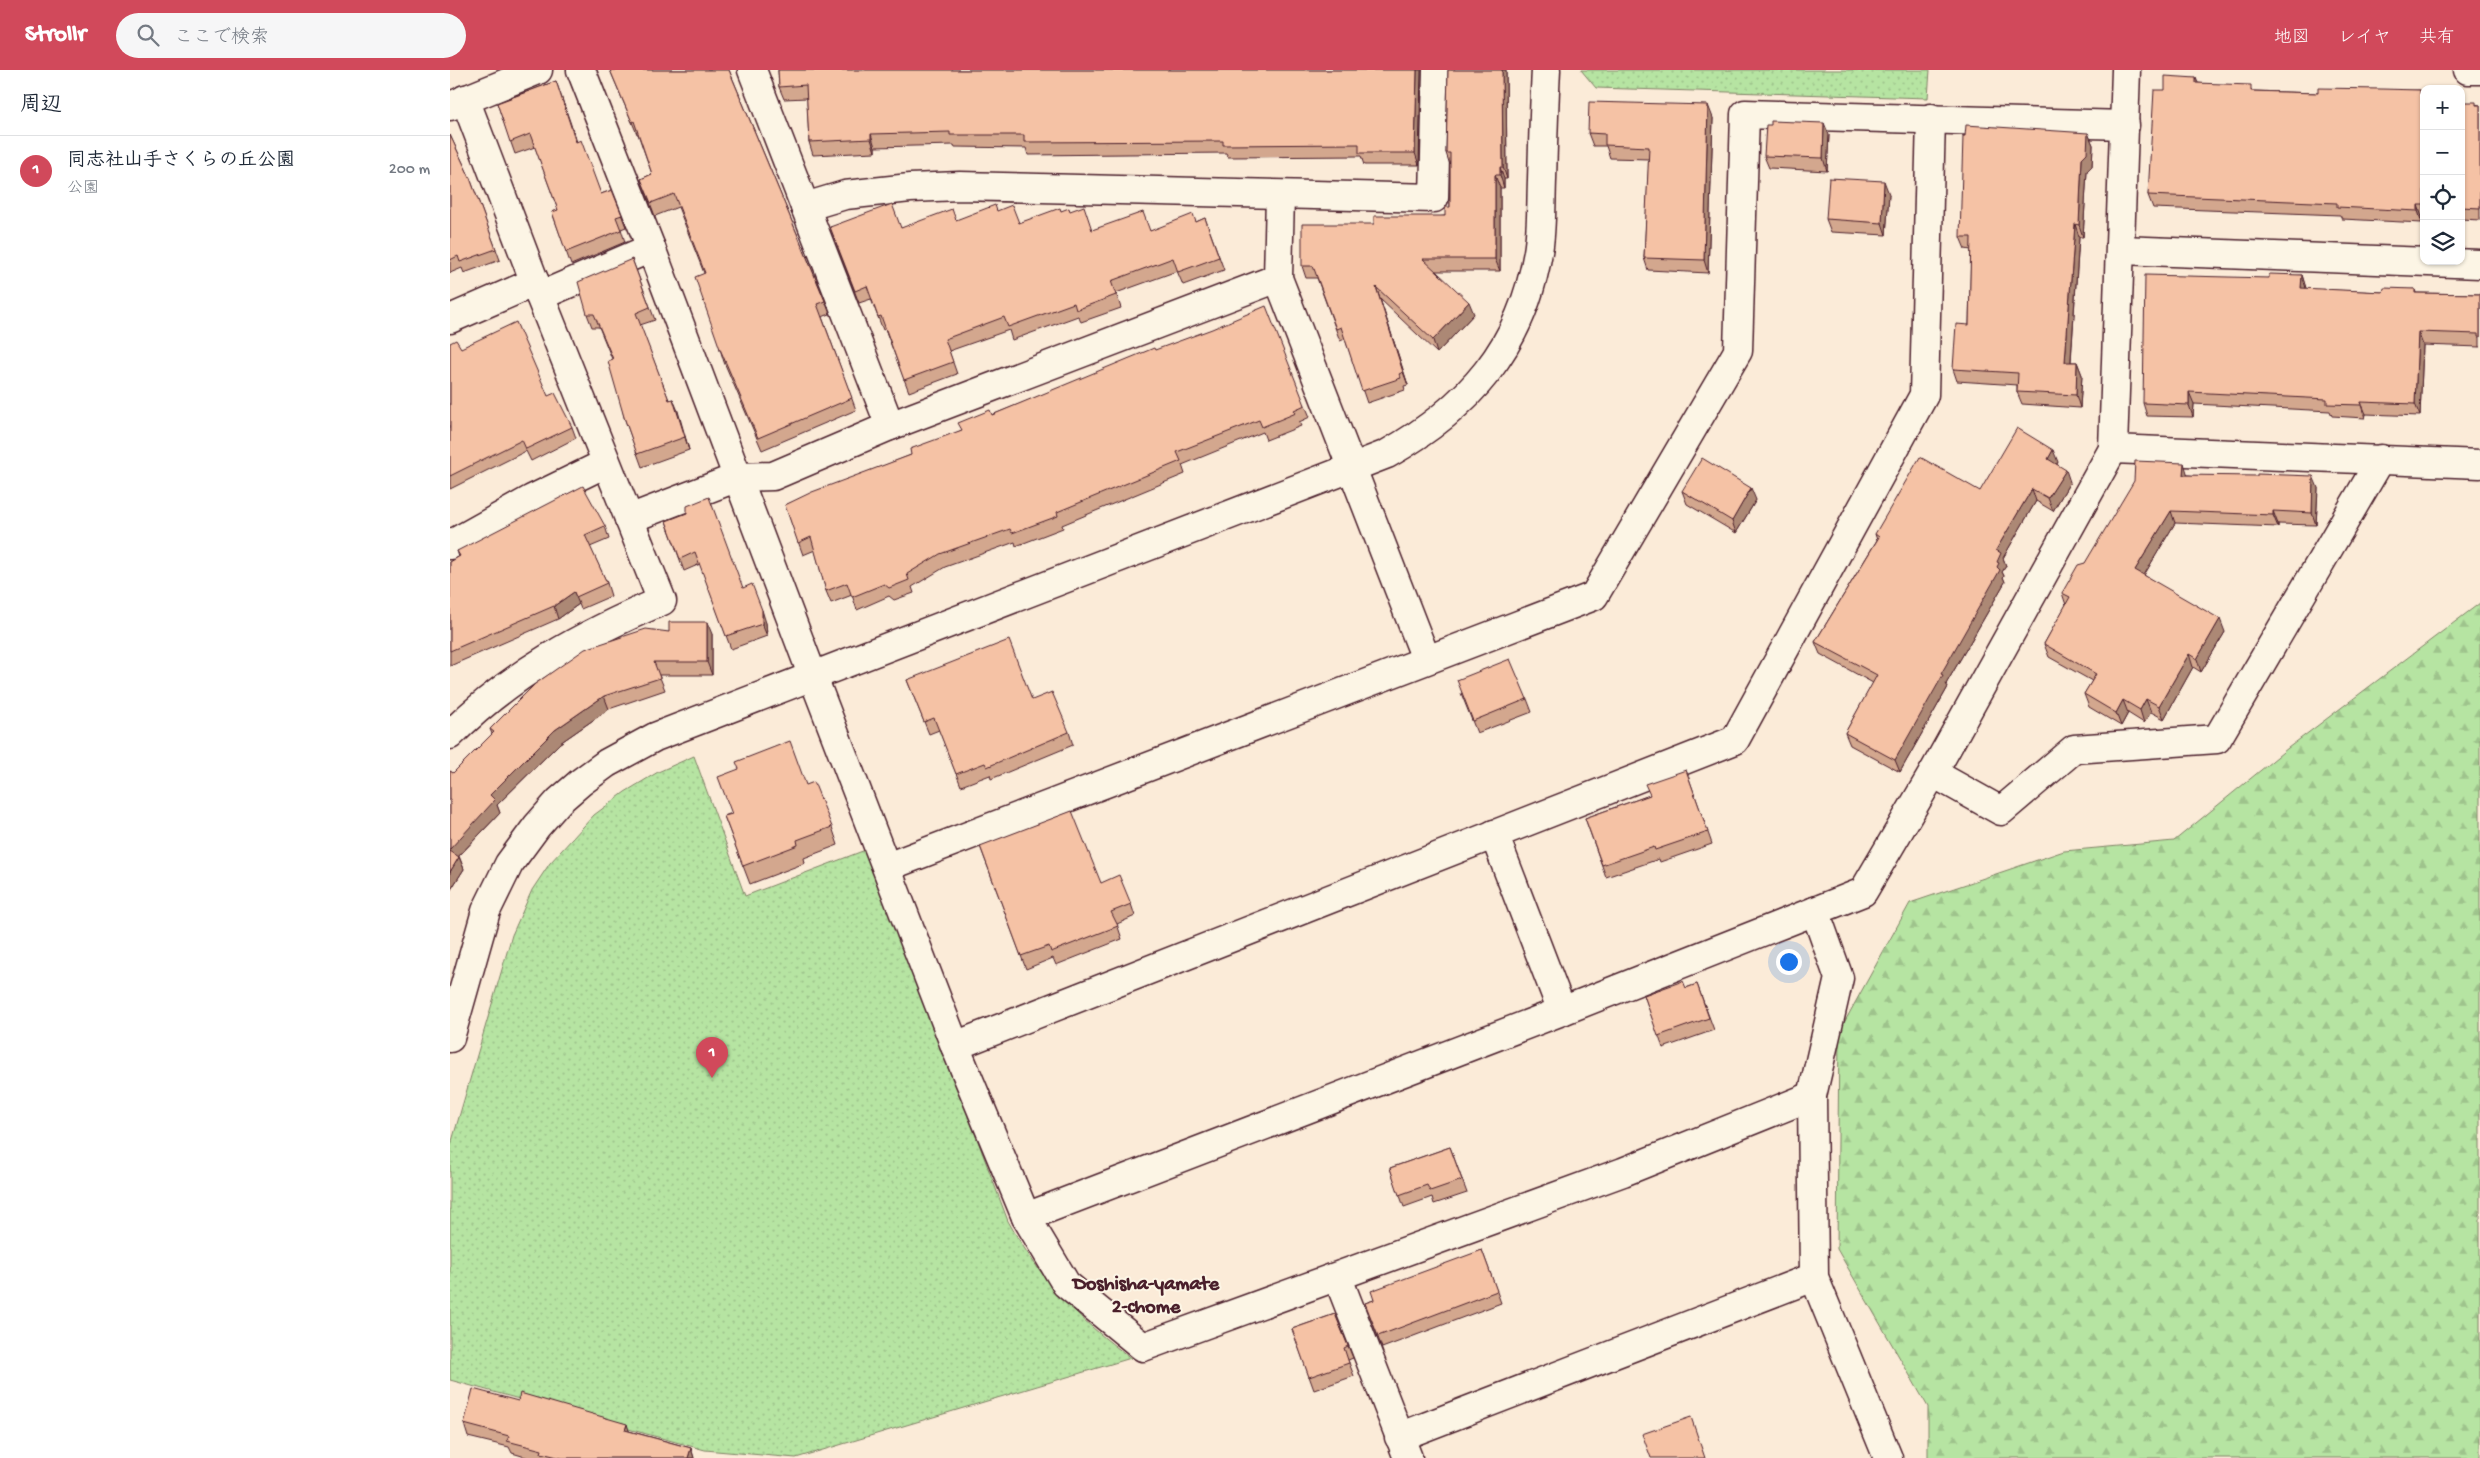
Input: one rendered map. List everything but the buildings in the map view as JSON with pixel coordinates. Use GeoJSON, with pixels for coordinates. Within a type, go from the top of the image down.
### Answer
{"type":"FeatureCollection","features":[{"type":"Feature","properties":{"kind":"street"},"geometry":{"type":"LineString","coordinates":[[450,735],[487,701],[550,656],[582,637],[662,601],[538,289],[458,103],[538,70]]}},
{"type":"Feature","properties":{"kind":"street"},"geometry":{"type":"LineString","coordinates":[[581,70],[652,248],[813,678],[954,1046],[1026,1217],[1066,1284],[1143,1347],[1338,1278],[1623,1172],[1812,1096]]}},
{"type":"Feature","properties":{"kind":"street"},"geometry":{"type":"LineString","coordinates":[[752,70],[890,426]]}},
{"type":"Feature","properties":{"kind":"street"},"geometry":{"type":"LineString","coordinates":[[805,206],[845,195],[910,188],[960,186],[1434,198],[1437,70]]}},
{"type":"Feature","properties":{"kind":"street"},"geometry":{"type":"LineString","coordinates":[[450,1038],[486,911],[509,864],[559,801],[607,763],[655,737],[813,678],[1387,454],[1417,437],[1445,417],[1470,394],[1507,342],[1521,313],[1538,252],[1546,70]]}},
{"type":"Feature","properties":{"kind":"street"},"geometry":{"type":"LineString","coordinates":[[1026,1217],[1562,1011],[1863,892],[1933,773],[2113,449],[2126,70]]}},
{"type":"Feature","properties":{"kind":"street"},"geometry":{"type":"LineString","coordinates":[[2468,70],[2480,70]]}},
{"type":"Feature","properties":{"kind":"street"},"geometry":{"type":"LineString","coordinates":[[886,867],[1594,596],[1738,351],[1745,114],[2125,125]]}},
{"type":"Feature","properties":{"kind":"street"},"geometry":{"type":"LineString","coordinates":[[954,1046],[1734,740],[1924,396],[1931,118]]}},
{"type":"Feature","properties":{"kind":"street"},"geometry":{"type":"LineString","coordinates":[[1280,195],[1278,278],[1426,659]]}},
{"type":"Feature","properties":{"kind":"street"},"geometry":{"type":"LineString","coordinates":[[450,320],[652,248]]}},
{"type":"Feature","properties":{"kind":"street"},"geometry":{"type":"LineString","coordinates":[[2121,250],[2480,264]]}},
{"type":"Feature","properties":{"kind":"street"},"geometry":{"type":"LineString","coordinates":[[629,518],[738,477],[773,476],[890,426],[1278,278]]}},
{"type":"Feature","properties":{"kind":"street"},"geometry":{"type":"LineString","coordinates":[[2113,449],[2480,464]]}},
{"type":"Feature","properties":{"kind":"street"},"geometry":{"type":"LineString","coordinates":[[1933,773],[2001,810],[2074,749],[2217,739],[2381,459]]}},
{"type":"Feature","properties":{"kind":"street"},"geometry":{"type":"LineString","coordinates":[[450,544],[532,499],[606,463]]}},
{"type":"Feature","properties":{"kind":"street"},"geometry":{"type":"LineString","coordinates":[[1494,834],[1562,1011]]}},
{"type":"Feature","properties":{"kind":"street"},"geometry":{"type":"LineString","coordinates":[[1815,911],[1839,978],[1812,1096],[1814,1277],[1888,1458]]}},
{"type":"Feature","properties":{"kind":"street"},"geometry":{"type":"LineString","coordinates":[[1338,1278],[1403,1448],[1814,1277]]}},
{"type":"Feature","properties":{"kind":"green space"},"geometry":{"type":"Polygon","coordinates":[[[1581,70],[1930,70],[1928,98],[1596,88],[1581,70]]]}},
{"type":"Feature","properties":{"kind":"green space"},"geometry":{"type":"Polygon","coordinates":[[[2480,603],[2480,1458],[1928,1458],[1928,1407],[1837,1249],[1839,1032],[1910,903],[2064,851],[2174,841],[2288,748],[2480,603]]]}},
{"type":"Feature","properties":{"kind":"green space"},"geometry":{"type":"Polygon","coordinates":[[[694,756],[745,896],[868,849],[1008,1221],[1034,1262],[1062,1297],[1077,1313],[1131,1358],[796,1458],[705,1450],[450,1380],[450,1148],[512,935],[532,890],[550,863],[594,815],[625,792],[658,772],[694,756]]]}},
{"type":"Feature","properties":{"kind":"place","name":"同志社山手さくらの丘公園"},"geometry":{"type":"Point","coordinates":[712,1078]}},
{"type":"Feature","properties":{"kind":"district","name":"Doshisha-yamate 2-chome"},"geometry":{"type":"Point","coordinates":[1146,1296]}}]}
